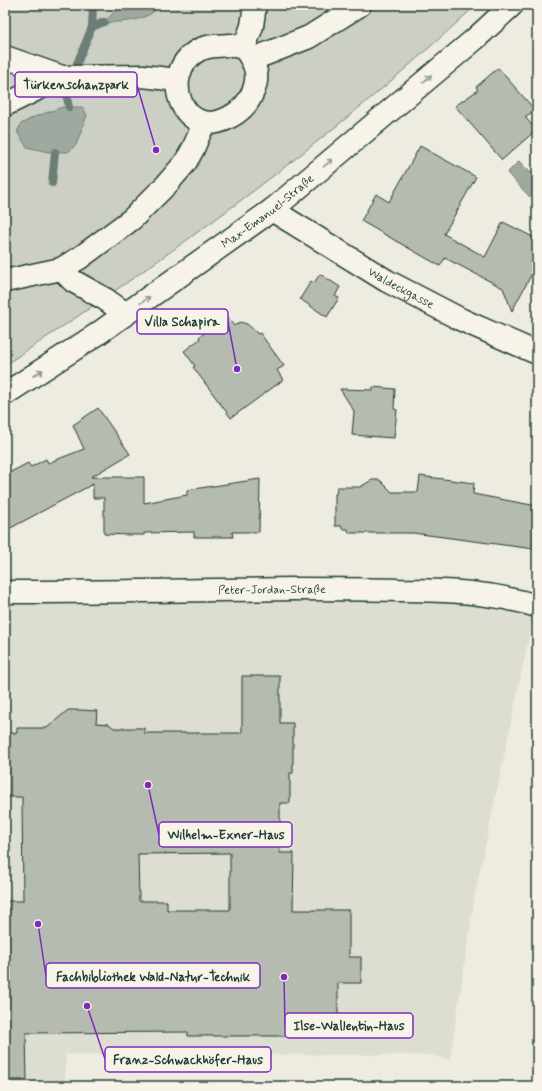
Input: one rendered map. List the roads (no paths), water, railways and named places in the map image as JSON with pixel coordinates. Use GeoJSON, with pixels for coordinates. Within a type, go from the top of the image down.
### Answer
{"type":"FeatureCollection","features":[{"type":"Feature","properties":{"kind":"street"},"geometry":{"type":"LineString","coordinates":[[248,54],[255,5]]}},
{"type":"Feature","properties":{"kind":"street"},"geometry":{"type":"LineString","coordinates":[[248,54],[309,37],[360,5]]}},
{"type":"Feature","properties":{"kind":"street","name":"Max-Emanuel-Straße"},"geometry":{"type":"LineString","coordinates":[[5,394],[96,335],[272,210],[475,39],[512,5]]}},
{"type":"Feature","properties":{"kind":"street"},"geometry":{"type":"LineString","coordinates":[[230,45],[248,54],[256,68],[256,79],[254,91],[247,104],[238,113],[212,123],[204,123],[193,118],[185,110],[177,90],[177,80],[180,69],[188,58],[198,51],[212,46],[230,45]]}},
{"type":"Feature","properties":{"kind":"street"},"geometry":{"type":"LineString","coordinates":[[5,57],[62,77],[143,76],[177,80]]}},
{"type":"Feature","properties":{"kind":"street"},"geometry":{"type":"LineString","coordinates":[[5,105],[62,77]]}},
{"type":"Feature","properties":{"kind":"street"},"geometry":{"type":"LineString","coordinates":[[5,281],[61,269],[132,219],[168,184],[185,163],[193,149],[204,123]]}},
{"type":"Feature","properties":{"kind":"street","name":"Waldeckgasse"},"geometry":{"type":"LineString","coordinates":[[272,210],[387,281],[462,320],[537,353]]}},
{"type":"Feature","properties":{"kind":"street"},"geometry":{"type":"LineString","coordinates":[[61,269],[73,281],[105,299],[126,314]]}},
{"type":"Feature","properties":{"kind":"street","name":"Peter-Jordan-Straße"},"geometry":{"type":"LineString","coordinates":[[5,592],[348,589],[435,590],[465,592],[518,600],[537,606]]}},
{"type":"Feature","properties":{"kind":"waterway"},"geometry":{"type":"LineString","coordinates":[[92,27],[93,5]]}},
{"type":"Feature","properties":{"kind":"waterway"},"geometry":{"type":"LineString","coordinates":[[76,66],[92,27],[104,22]]}},
{"type":"Feature","properties":{"kind":"waterway"},"geometry":{"type":"LineString","coordinates":[[66,93],[69,107]]}},
{"type":"Feature","properties":{"kind":"waterway"},"geometry":{"type":"LineString","coordinates":[[52,183],[55,152]]}},
{"type":"Feature","properties":{"kind":"place","name":"Türkenschanzpark"},"geometry":{"type":"Point","coordinates":[156,150]}},
{"type":"Feature","properties":{"kind":"place","name":"Villa Schapira"},"geometry":{"type":"Point","coordinates":[237,369]}},
{"type":"Feature","properties":{"kind":"place","name":"Wilhelm-Exner-Haus"},"geometry":{"type":"Point","coordinates":[148,785]}},
{"type":"Feature","properties":{"kind":"place","name":"Fachbibliothek Wald-Natur-Technik"},"geometry":{"type":"Point","coordinates":[38,924]}},
{"type":"Feature","properties":{"kind":"place","name":"Ilse-Wallentin-Haus"},"geometry":{"type":"Point","coordinates":[284,977]}},
{"type":"Feature","properties":{"kind":"place","name":"Franz-Schwackhöfer-Haus"},"geometry":{"type":"Point","coordinates":[87,1006]}}]}
